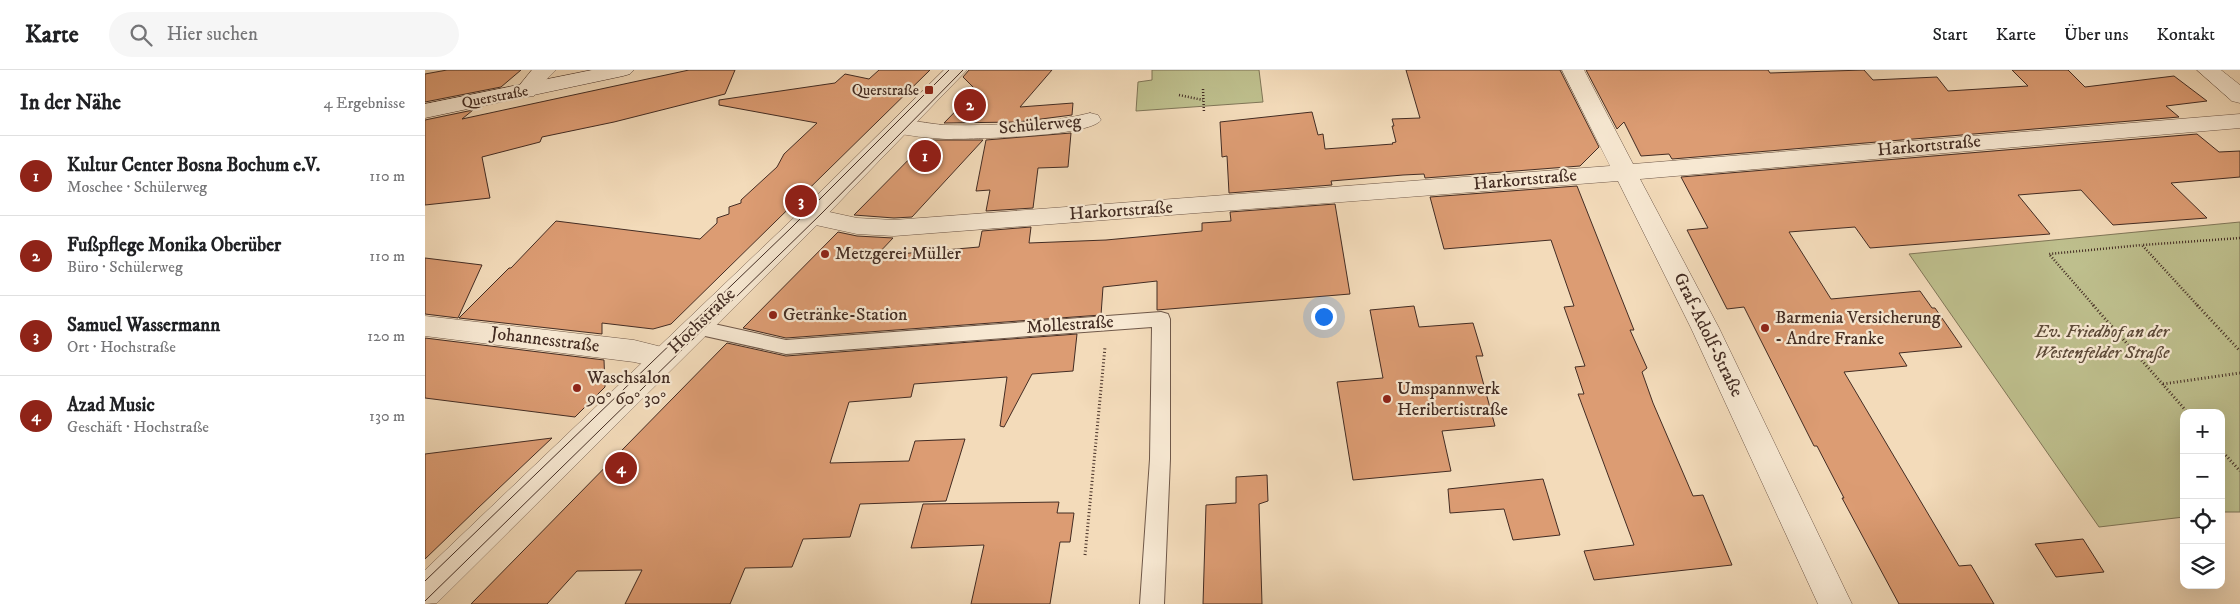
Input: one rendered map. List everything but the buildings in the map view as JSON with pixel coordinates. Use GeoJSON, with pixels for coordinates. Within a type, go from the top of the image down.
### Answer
{"type":"FeatureCollection","features":[{"type":"Feature","properties":{"kind":"street"},"geometry":{"type":"LineString","coordinates":[[527,91],[536,77],[545,70]]}},
{"type":"Feature","properties":{"kind":"street","name":"Querstraße"},"geometry":{"type":"LineString","coordinates":[[425,111],[623,70]]}},
{"type":"Feature","properties":{"kind":"street","name":"Hochstraße"},"geometry":{"type":"LineString","coordinates":[[425,592],[811,216],[956,70]]}},
{"type":"Feature","properties":{"kind":"street","name":"Graf-Adolf-Straße"},"geometry":{"type":"LineString","coordinates":[[1573,70],[1705,328],[1835,604]]}},
{"type":"Feature","properties":{"kind":"street"},"geometry":{"type":"LineString","coordinates":[[2208,70],[2240,96]]}},
{"type":"Feature","properties":{"kind":"street","name":"Schülerweg"},"geometry":{"type":"LineString","coordinates":[[900,127],[926,132],[948,132],[1078,124],[1090,120]]}},
{"type":"Feature","properties":{"kind":"street","name":"Harkortstraße"},"geometry":{"type":"LineString","coordinates":[[811,216],[857,226],[894,228],[1512,182],[2240,121]]}},
{"type":"Feature","properties":{"kind":"street","name":"Johannesstraße"},"geometry":{"type":"LineString","coordinates":[[425,326],[634,351],[664,358]]}},
{"type":"Feature","properties":{"kind":"lane","name":"Mollestraße"},"geometry":{"type":"LineString","coordinates":[[696,327],[786,347],[1161,319],[1160,459],[1152,604]]}},
{"type":"Feature","properties":{"kind":"path"},"geometry":{"type":"LineString","coordinates":[[1203,89],[1204,113]]}},
{"type":"Feature","properties":{"kind":"path"},"geometry":{"type":"LineString","coordinates":[[1179,95],[1203,100]]}},
{"type":"Feature","properties":{"kind":"path"},"geometry":{"type":"LineString","coordinates":[[2185,409],[2049,254],[2240,238]]}},
{"type":"Feature","properties":{"kind":"path"},"geometry":{"type":"LineString","coordinates":[[2142,245],[2240,351]]}},
{"type":"Feature","properties":{"kind":"path"},"geometry":{"type":"LineString","coordinates":[[1085,555],[1107,322]]}},
{"type":"Feature","properties":{"kind":"path"},"geometry":{"type":"LineString","coordinates":[[2163,384],[2240,373]]}},
{"type":"Feature","properties":{"kind":"path"},"geometry":{"type":"LineString","coordinates":[[2225,454],[2240,471]]}},
{"type":"Feature","properties":{"kind":"green space"},"geometry":{"type":"Polygon","coordinates":[[[1152,70],[1259,70],[1263,102],[1136,111],[1138,82],[1152,80],[1152,70]]]}},
{"type":"Feature","properties":{"kind":"green space","name":"Ev. Friedhof an der Westenfelder Straße"},"geometry":{"type":"Polygon","coordinates":[[[2240,222],[2240,512],[2225,512],[2225,409],[2180,409],[2180,517],[2099,527],[1909,254],[2240,222]]]}},
{"type":"Feature","properties":{"kind":"tram line"},"geometry":{"type":"LineString","coordinates":[[425,581],[791,228],[949,70]]}},
{"type":"Feature","properties":{"kind":"tram line"},"geometry":{"type":"LineString","coordinates":[[425,601],[821,214],[963,70]]}},
{"type":"Feature","properties":{"kind":"place","name":"Querstraße"},"geometry":{"type":"Point","coordinates":[929,90]}},
{"type":"Feature","properties":{"kind":"place","name":"Fußpflege Monika Oberüber"},"geometry":{"type":"Point","coordinates":[970,105]}},
{"type":"Feature","properties":{"kind":"place","name":"Kultur Center Bosna Bochum e.V."},"geometry":{"type":"Point","coordinates":[925,156]}},
{"type":"Feature","properties":{"kind":"place","name":"Samuel Wassermann"},"geometry":{"type":"Point","coordinates":[801,201]}},
{"type":"Feature","properties":{"kind":"place","name":"Metzgerei Müller"},"geometry":{"type":"Point","coordinates":[825,254]}},
{"type":"Feature","properties":{"kind":"place","name":"Getränke-Station"},"geometry":{"type":"Point","coordinates":[773,315]}},
{"type":"Feature","properties":{"kind":"place","name":"Barmenia Versicherung - Andre Franke"},"geometry":{"type":"Point","coordinates":[1765,328]}},
{"type":"Feature","properties":{"kind":"place","name":"Waschsalon 90° 60° 30°"},"geometry":{"type":"Point","coordinates":[577,388]}},
{"type":"Feature","properties":{"kind":"place","name":"Umspannwerk Heribertistraße"},"geometry":{"type":"Point","coordinates":[1387,399]}},
{"type":"Feature","properties":{"kind":"place","name":"Azad Music"},"geometry":{"type":"Point","coordinates":[621,468]}}]}
